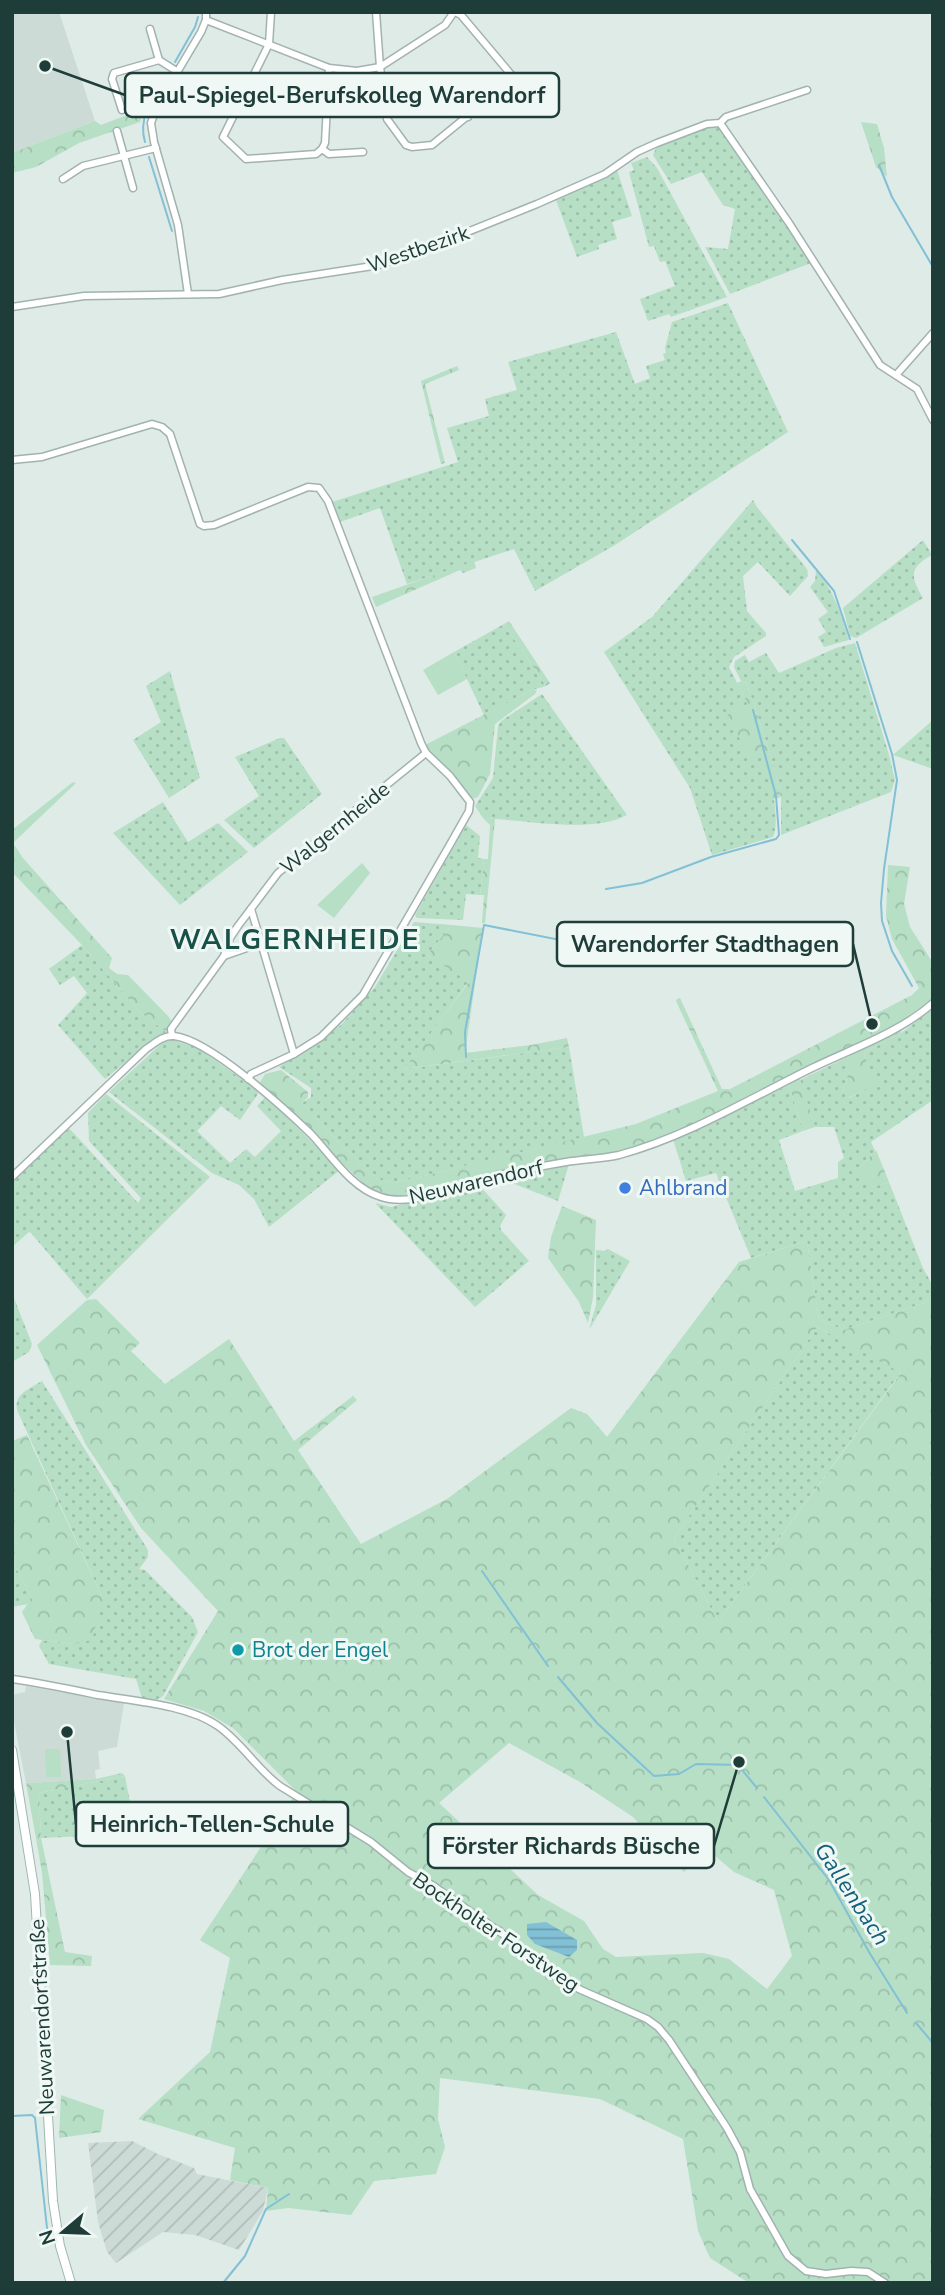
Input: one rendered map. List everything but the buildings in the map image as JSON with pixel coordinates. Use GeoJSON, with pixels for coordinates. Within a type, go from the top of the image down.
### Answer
{"type":"FeatureCollection","features":[{"type":"Feature","properties":{"kind":"street"},"geometry":{"type":"LineString","coordinates":[[271,12],[269,44],[223,137],[246,159],[316,153],[325,143],[329,68]]}},
{"type":"Feature","properties":{"kind":"street"},"geometry":{"type":"LineString","coordinates":[[376,12],[387,119],[406,145],[432,145],[514,78]]}},
{"type":"Feature","properties":{"kind":"street"},"geometry":{"type":"LineString","coordinates":[[188,294],[178,225],[151,123],[157,106],[178,72],[206,16],[329,68],[357,71],[380,67],[445,25],[454,12],[461,15],[533,101]]}},
{"type":"Feature","properties":{"kind":"street"},"geometry":{"type":"LineString","coordinates":[[150,29],[159,60],[178,72]]}},
{"type":"Feature","properties":{"kind":"street"},"geometry":{"type":"LineString","coordinates":[[122,110],[112,79],[114,73],[159,60]]}},
{"type":"Feature","properties":{"kind":"street","name":"Westbezirk"},"geometry":{"type":"LineString","coordinates":[[12,307],[84,296],[219,294],[396,260],[510,216],[605,174],[637,152],[657,143],[707,124],[720,123],[726,117],[807,90]]}},
{"type":"Feature","properties":{"kind":"street"},"geometry":{"type":"LineString","coordinates":[[245,92],[271,104]]}},
{"type":"Feature","properties":{"kind":"street"},"geometry":{"type":"LineString","coordinates":[[435,106],[449,95],[468,117]]}},
{"type":"Feature","properties":{"kind":"street"},"geometry":{"type":"LineString","coordinates":[[720,123],[789,223],[880,365],[917,390],[933,420]]}},
{"type":"Feature","properties":{"kind":"street"},"geometry":{"type":"LineString","coordinates":[[117,131],[133,188]]}},
{"type":"Feature","properties":{"kind":"street"},"geometry":{"type":"LineString","coordinates":[[63,179],[83,166],[156,148]]}},
{"type":"Feature","properties":{"kind":"street"},"geometry":{"type":"LineString","coordinates":[[322,149],[329,154],[363,152]]}},
{"type":"Feature","properties":{"kind":"street"},"geometry":{"type":"LineString","coordinates":[[896,375],[933,333]]}},
{"type":"Feature","properties":{"kind":"street"},"geometry":{"type":"LineString","coordinates":[[12,460],[42,457],[152,424],[170,433],[200,524],[214,524],[308,487],[319,488],[328,501],[421,743],[426,753],[458,785],[470,802],[468,811],[363,995],[330,1030],[293,1054],[251,1074],[248,1079]]}},
{"type":"Feature","properties":{"kind":"street","name":"Walgernheide"},"geometry":{"type":"LineString","coordinates":[[172,1036],[176,1022],[223,956],[230,938],[278,873],[426,753]]}},
{"type":"Feature","properties":{"kind":"street"},"geometry":{"type":"LineString","coordinates":[[251,909],[293,1054]]}},
{"type":"Feature","properties":{"kind":"street"},"geometry":{"type":"LineString","coordinates":[[223,956],[261,943]]}},
{"type":"Feature","properties":{"kind":"street","name":"Neuwarendorf"},"geometry":{"type":"LineString","coordinates":[[172,1036],[200,1045],[248,1079],[369,1192],[379,1197],[402,1201],[493,1177],[567,1161],[604,1158],[642,1148],[898,1026],[933,1003]]}},
{"type":"Feature","properties":{"kind":"street"},"geometry":{"type":"LineString","coordinates":[[12,1177],[146,1049],[162,1038],[172,1036]]}},
{"type":"Feature","properties":{"kind":"street","name":"Bockholter Forstweg"},"geometry":{"type":"LineString","coordinates":[[12,1679],[159,1706],[196,1715],[216,1725],[235,1740],[280,1786],[371,1842],[408,1872],[432,1885],[510,1939],[553,1975],[647,2019],[669,2040],[727,2128],[740,2152],[750,2189],[788,2256],[806,2271],[826,2274],[868,2272],[885,2283]]}},
{"type":"Feature","properties":{"kind":"street","name":"Neuwarendorfstraße"},"geometry":{"type":"LineString","coordinates":[[12,1750],[35,1894],[52,2201],[60,2246],[71,2283]]}},
{"type":"Feature","properties":{"kind":"shaded area"},"geometry":{"type":"Polygon","coordinates":[[[12,12],[59,12],[95,121],[12,153],[12,12]]]}},
{"type":"Feature","properties":{"kind":"shaded area"},"geometry":{"type":"Polygon","coordinates":[[[26,1686],[124,1703],[117,1747],[98,1751],[100,1769],[95,1770],[96,1779],[26,1783],[12,1712],[12,1695],[25,1692],[26,1686]]]}},
{"type":"Feature","properties":{"kind":"shaded area"},"geometry":{"type":"Polygon","coordinates":[[[132,2141],[194,2168],[197,2174],[268,2188],[263,2211],[239,2250],[195,2235],[163,2232],[116,2263],[107,2252],[98,2222],[88,2143],[132,2141]]]}},
{"type":"Feature","properties":{"kind":"green space"},"geometry":{"type":"Polygon","coordinates":[[[145,108],[140,122],[79,143],[36,167],[12,173],[12,153],[95,121],[101,125],[145,108]]]}},
{"type":"Feature","properties":{"kind":"green space"},"geometry":{"type":"Polygon","coordinates":[[[861,122],[877,124],[884,148],[887,177],[876,167],[861,122]]]}},
{"type":"Feature","properties":{"kind":"green space"},"geometry":{"type":"Polygon","coordinates":[[[711,125],[721,128],[725,133],[811,263],[730,294],[705,247],[728,249],[735,209],[723,205],[702,172],[671,184],[653,155],[657,146],[711,125]]]}},
{"type":"Feature","properties":{"kind":"green space"},"geometry":{"type":"Polygon","coordinates":[[[647,157],[657,168],[727,297],[671,317],[669,314],[648,321],[640,299],[675,286],[665,261],[660,262],[654,246],[649,247],[629,172],[634,170],[631,163],[647,157]]]}},
{"type":"Feature","properties":{"kind":"green space"},"geometry":{"type":"Polygon","coordinates":[[[617,170],[632,216],[612,222],[617,239],[598,245],[599,249],[577,257],[556,200],[617,170]]]}},
{"type":"Feature","properties":{"kind":"green space"},"geometry":{"type":"Polygon","coordinates":[[[728,303],[788,432],[615,545],[535,591],[514,549],[407,584],[380,508],[340,522],[332,502],[458,462],[447,428],[489,416],[485,399],[517,390],[508,362],[616,332],[635,384],[650,378],[646,366],[665,360],[663,354],[666,353],[672,322],[728,303]]]}},
{"type":"Feature","properties":{"kind":"green space"},"geometry":{"type":"Polygon","coordinates":[[[457,366],[459,370],[425,384],[445,463],[441,464],[421,381],[457,366]]]}},
{"type":"Feature","properties":{"kind":"green space"},"geometry":{"type":"Polygon","coordinates":[[[753,500],[807,569],[808,576],[790,596],[758,562],[743,576],[747,611],[766,636],[734,657],[729,667],[748,704],[728,715],[761,752],[771,782],[775,830],[773,837],[712,855],[690,788],[604,652],[652,617],[753,500]]]}},
{"type":"Feature","properties":{"kind":"green space"},"geometry":{"type":"Polygon","coordinates":[[[923,540],[932,555],[915,569],[914,579],[923,598],[856,638],[850,636],[843,608],[923,540]]]}},
{"type":"Feature","properties":{"kind":"green space"},"geometry":{"type":"Polygon","coordinates":[[[474,561],[476,568],[463,573],[460,570],[376,607],[372,597],[474,561]]]}},
{"type":"Feature","properties":{"kind":"green space"},"geometry":{"type":"Polygon","coordinates":[[[816,570],[828,586],[849,640],[824,647],[818,637],[826,632],[818,619],[828,612],[810,587],[815,581],[816,570]]]}},
{"type":"Feature","properties":{"kind":"green space"},"geometry":{"type":"Polygon","coordinates":[[[509,621],[550,683],[546,686],[504,624],[509,621]]]}},
{"type":"Feature","properties":{"kind":"green space"},"geometry":{"type":"Polygon","coordinates":[[[504,624],[546,686],[532,690],[484,715],[454,652],[504,624]]]}},
{"type":"Feature","properties":{"kind":"green space"},"geometry":{"type":"Polygon","coordinates":[[[855,643],[889,755],[895,780],[891,792],[781,835],[781,797],[771,756],[747,684],[741,681],[734,667],[735,661],[745,655],[749,662],[766,653],[779,673],[836,648],[855,643]]]}},
{"type":"Feature","properties":{"kind":"green space"},"geometry":{"type":"Polygon","coordinates":[[[454,652],[467,679],[438,695],[423,670],[454,652]]]}},
{"type":"Feature","properties":{"kind":"green space"},"geometry":{"type":"Polygon","coordinates":[[[170,671],[200,778],[169,798],[133,740],[161,722],[146,686],[170,671]]]}},
{"type":"Feature","properties":{"kind":"green space"},"geometry":{"type":"Polygon","coordinates":[[[741,681],[747,684],[771,756],[781,797],[774,799],[761,753],[749,757],[727,715],[748,704],[737,683],[741,681]]]}},
{"type":"Feature","properties":{"kind":"green space"},"geometry":{"type":"Polygon","coordinates":[[[532,690],[537,690],[495,724],[490,774],[478,797],[472,799],[426,749],[427,744],[532,690]]]}},
{"type":"Feature","properties":{"kind":"green space"},"geometry":{"type":"Polygon","coordinates":[[[542,694],[627,815],[613,821],[577,825],[483,818],[475,806],[493,778],[498,726],[501,721],[542,694]]]}},
{"type":"Feature","properties":{"kind":"green space"},"geometry":{"type":"Polygon","coordinates":[[[933,720],[933,769],[893,755],[933,720]]]}},
{"type":"Feature","properties":{"kind":"green space"},"geometry":{"type":"Polygon","coordinates":[[[284,738],[322,794],[254,848],[224,820],[259,796],[235,757],[284,738]]]}},
{"type":"Feature","properties":{"kind":"green space"},"geometry":{"type":"Polygon","coordinates":[[[73,782],[76,783],[13,843],[23,858],[112,958],[109,968],[117,974],[128,975],[168,1016],[172,1022],[166,1032],[140,1012],[82,945],[12,872],[12,830],[73,782]]]}},
{"type":"Feature","properties":{"kind":"green space"},"geometry":{"type":"Polygon","coordinates":[[[163,802],[188,842],[218,823],[248,852],[180,905],[113,833],[163,802]]]}},
{"type":"Feature","properties":{"kind":"green space"},"geometry":{"type":"Polygon","coordinates":[[[483,818],[495,819],[485,923],[482,923],[484,895],[480,895],[484,859],[488,859],[490,825],[483,818]]]}},
{"type":"Feature","properties":{"kind":"green space"},"geometry":{"type":"Polygon","coordinates":[[[466,825],[480,836],[478,858],[484,859],[480,895],[466,894],[463,920],[417,918],[415,915],[466,825]]]}},
{"type":"Feature","properties":{"kind":"green space"},"geometry":{"type":"Polygon","coordinates":[[[362,863],[370,873],[334,918],[317,905],[362,863]]]}},
{"type":"Feature","properties":{"kind":"green space"},"geometry":{"type":"Polygon","coordinates":[[[888,865],[910,867],[904,904],[910,927],[933,963],[933,999],[903,1020],[901,1033],[865,1052],[864,1059],[875,1084],[848,1098],[843,1091],[849,1071],[849,1054],[843,1050],[798,1072],[815,1127],[803,1131],[789,1085],[780,1080],[649,1142],[594,1156],[565,1158],[394,1198],[372,1191],[332,1154],[294,1112],[259,1084],[265,1074],[281,1070],[308,1092],[308,1097],[302,1103],[338,1142],[377,1179],[394,1183],[636,1124],[718,1091],[677,999],[680,998],[722,1089],[730,1089],[912,995],[919,988],[892,939],[886,916],[888,865]]]}},
{"type":"Feature","properties":{"kind":"green space"},"geometry":{"type":"Polygon","coordinates":[[[414,922],[452,925],[427,955],[469,981],[405,1069],[569,1047],[584,1137],[394,1183],[377,1179],[302,1103],[311,1097],[311,1088],[279,1067],[341,1025],[375,987],[414,922]]]}},
{"type":"Feature","properties":{"kind":"green space"},"geometry":{"type":"Polygon","coordinates":[[[452,925],[483,928],[465,1053],[567,1038],[569,1047],[404,1069],[469,982],[427,955],[452,925]]]}},
{"type":"Feature","properties":{"kind":"green space"},"geometry":{"type":"Polygon","coordinates":[[[82,945],[140,1012],[166,1032],[105,1079],[58,1025],[87,993],[74,976],[60,985],[49,969],[82,945]]]}},
{"type":"Feature","properties":{"kind":"green space"},"geometry":{"type":"Polygon","coordinates":[[[933,1009],[933,1100],[871,1142],[875,1151],[861,1166],[862,1173],[873,1187],[889,1182],[923,1268],[933,1286],[933,1300],[844,1330],[819,1320],[807,1241],[751,1258],[716,1173],[686,1181],[673,1139],[789,1085],[803,1131],[779,1140],[795,1191],[838,1178],[838,1162],[844,1158],[834,1127],[815,1127],[800,1080],[849,1056],[849,1071],[843,1091],[849,1098],[874,1084],[864,1059],[865,1052],[901,1033],[933,1009]]]}},
{"type":"Feature","properties":{"kind":"green space"},"geometry":{"type":"Polygon","coordinates":[[[173,1040],[198,1048],[258,1091],[240,1120],[221,1106],[197,1131],[230,1163],[246,1149],[255,1157],[281,1131],[257,1106],[266,1096],[340,1170],[269,1227],[254,1199],[239,1185],[212,1173],[109,1092],[163,1042],[173,1040]]]}},
{"type":"Feature","properties":{"kind":"green space"},"geometry":{"type":"Polygon","coordinates":[[[106,1094],[210,1177],[87,1299],[31,1233],[12,1247],[12,1182],[69,1128],[138,1203],[141,1198],[89,1141],[88,1113],[106,1094]]]}},
{"type":"Feature","properties":{"kind":"green space"},"geometry":{"type":"Polygon","coordinates":[[[876,1150],[889,1182],[873,1187],[861,1173],[861,1166],[876,1150]]]}},
{"type":"Feature","properties":{"kind":"green space"},"geometry":{"type":"Polygon","coordinates":[[[569,1164],[558,1201],[503,1178],[569,1164]]]}},
{"type":"Feature","properties":{"kind":"green space"},"geometry":{"type":"Polygon","coordinates":[[[478,1184],[506,1215],[500,1226],[501,1230],[529,1261],[475,1307],[375,1203],[391,1207],[478,1184]]]}},
{"type":"Feature","properties":{"kind":"green space"},"geometry":{"type":"Polygon","coordinates":[[[562,1206],[596,1220],[593,1297],[588,1323],[579,1302],[548,1258],[551,1237],[562,1206]]]}},
{"type":"Feature","properties":{"kind":"green space"},"geometry":{"type":"Polygon","coordinates":[[[807,1241],[819,1320],[844,1330],[933,1300],[933,2283],[749,2283],[710,2258],[698,2231],[683,2139],[600,2099],[440,2078],[438,2119],[445,2147],[436,2174],[374,2181],[351,2215],[288,2208],[266,2211],[268,2188],[230,2180],[235,2148],[138,2119],[210,2052],[230,1958],[200,1940],[297,1792],[233,1728],[204,1711],[164,1699],[218,1611],[141,1528],[86,1445],[37,1345],[87,1300],[96,1299],[140,1343],[131,1351],[165,1384],[229,1339],[294,1441],[353,1396],[357,1400],[298,1450],[361,1544],[447,1499],[571,1408],[587,1414],[607,1437],[739,1262],[807,1241]],[[817,1327],[674,1538],[718,1622],[901,1373],[817,1327]],[[509,1743],[439,1803],[538,1895],[584,1921],[603,1949],[616,1957],[703,1953],[729,1959],[767,1989],[792,1956],[774,1890],[734,1872],[708,1850],[684,1872],[633,1817],[580,1782],[509,1743]]]}},
{"type":"Feature","properties":{"kind":"green space"},"geometry":{"type":"Polygon","coordinates":[[[608,1249],[630,1261],[589,1330],[596,1305],[596,1250],[608,1249]]]}},
{"type":"Feature","properties":{"kind":"green space"},"geometry":{"type":"Polygon","coordinates":[[[12,1293],[32,1344],[29,1352],[12,1362],[12,1293]]]}},
{"type":"Feature","properties":{"kind":"green space"},"geometry":{"type":"Polygon","coordinates":[[[817,1327],[901,1372],[718,1622],[674,1538],[817,1327]]]}},
{"type":"Feature","properties":{"kind":"green space"},"geometry":{"type":"Polygon","coordinates":[[[42,1381],[148,1550],[148,1557],[139,1569],[145,1570],[192,1617],[198,1632],[163,1696],[155,1701],[142,1698],[136,1679],[49,1664],[39,1646],[42,1640],[74,1644],[103,1599],[17,1410],[20,1395],[42,1381]]]}},
{"type":"Feature","properties":{"kind":"green space"},"geometry":{"type":"Polygon","coordinates":[[[27,1435],[103,1599],[92,1640],[74,1644],[35,1639],[22,1612],[32,1598],[12,1560],[12,1441],[27,1435]]]}},
{"type":"Feature","properties":{"kind":"green space"},"geometry":{"type":"Polygon","coordinates":[[[12,1560],[32,1598],[28,1604],[12,1607],[12,1560]]]}},
{"type":"Feature","properties":{"kind":"green space"},"geometry":{"type":"Polygon","coordinates":[[[45,1749],[60,1749],[61,1777],[46,1777],[45,1749]]]}},
{"type":"Feature","properties":{"kind":"green space"},"geometry":{"type":"Polygon","coordinates":[[[122,1773],[125,1776],[39,1793],[41,1838],[65,1952],[92,1956],[91,1966],[50,1965],[42,1872],[26,1783],[96,1779],[122,1773]]]}},
{"type":"Feature","properties":{"kind":"green space"},"geometry":{"type":"Polygon","coordinates":[[[125,1776],[136,1834],[41,1838],[39,1793],[125,1776]]]}},
{"type":"Feature","properties":{"kind":"green space"},"geometry":{"type":"Polygon","coordinates":[[[61,2095],[104,2110],[101,2132],[59,2138],[61,2095]]]}},
{"type":"Feature","properties":{"kind":"water"},"geometry":{"type":"Polygon","coordinates":[[[546,1922],[577,1940],[577,1950],[569,1957],[535,1944],[527,1935],[527,1924],[546,1922]]]}},
{"type":"Feature","properties":{"kind":"waterway"},"geometry":{"type":"LineString","coordinates":[[175,62],[198,17]]}},
{"type":"Feature","properties":{"kind":"waterway"},"geometry":{"type":"LineString","coordinates":[[145,142],[145,115],[168,73]]}},
{"type":"Feature","properties":{"kind":"waterway"},"geometry":{"type":"LineString","coordinates":[[149,157],[172,231]]}},
{"type":"Feature","properties":{"kind":"waterway"},"geometry":{"type":"LineString","coordinates":[[879,165],[892,197],[933,267]]}},
{"type":"Feature","properties":{"kind":"waterway"},"geometry":{"type":"LineString","coordinates":[[792,540],[834,591],[850,639]]}},
{"type":"Feature","properties":{"kind":"waterway"},"geometry":{"type":"LineString","coordinates":[[857,642],[892,754],[897,780],[884,869],[882,921],[892,951],[912,986]]}},
{"type":"Feature","properties":{"kind":"waterway"},"geometry":{"type":"LineString","coordinates":[[606,889],[642,883],[711,857],[776,839],[779,835],[776,796],[753,710]]}},
{"type":"Feature","properties":{"kind":"waterway"},"geometry":{"type":"LineString","coordinates":[[466,1057],[465,1032],[484,925],[596,947]]}},
{"type":"Feature","properties":{"kind":"waterway","name":"Gallenbach"},"geometry":{"type":"LineString","coordinates":[[482,1571],[548,1666]]}},
{"type":"Feature","properties":{"kind":"waterway","name":"Gallenbach"},"geometry":{"type":"LineString","coordinates":[[558,1677],[597,1723],[654,1776],[679,1774],[696,1764],[738,1765],[757,1788]]}},
{"type":"Feature","properties":{"kind":"waterway","name":"Gallenbach"},"geometry":{"type":"LineString","coordinates":[[764,1797],[829,1880],[907,2013]]}},
{"type":"Feature","properties":{"kind":"waterway","name":"Gallenbach"},"geometry":{"type":"LineString","coordinates":[[916,2023],[933,2043]]}},
{"type":"Feature","properties":{"kind":"waterway"},"geometry":{"type":"LineString","coordinates":[[12,2116],[32,2115],[35,2118],[47,2228]]}},
{"type":"Feature","properties":{"kind":"waterway"},"geometry":{"type":"LineString","coordinates":[[223,2283],[245,2256],[266,2209],[289,2194]]}},
{"type":"Feature","properties":{"kind":"place","name":"Paul-Spiegel-Berufskolleg Warendorf"},"geometry":{"type":"Point","coordinates":[45,66]}},
{"type":"Feature","properties":{"kind":"place","name":"Warendorfer Stadthagen"},"geometry":{"type":"Point","coordinates":[872,1024]}},
{"type":"Feature","properties":{"kind":"place","name":"Ahlbrand"},"geometry":{"type":"Point","coordinates":[625,1188]}},
{"type":"Feature","properties":{"kind":"place","name":"Brot der Engel"},"geometry":{"type":"Point","coordinates":[238,1650]}},
{"type":"Feature","properties":{"kind":"place","name":"Heinrich-Tellen-Schule"},"geometry":{"type":"Point","coordinates":[67,1732]}},
{"type":"Feature","properties":{"kind":"place","name":"Förster Richards Büsche"},"geometry":{"type":"Point","coordinates":[739,1762]}},
{"type":"Feature","properties":{"kind":"district","name":"WALGERNHEIDE"},"geometry":{"type":"Point","coordinates":[295,940]}}]}
